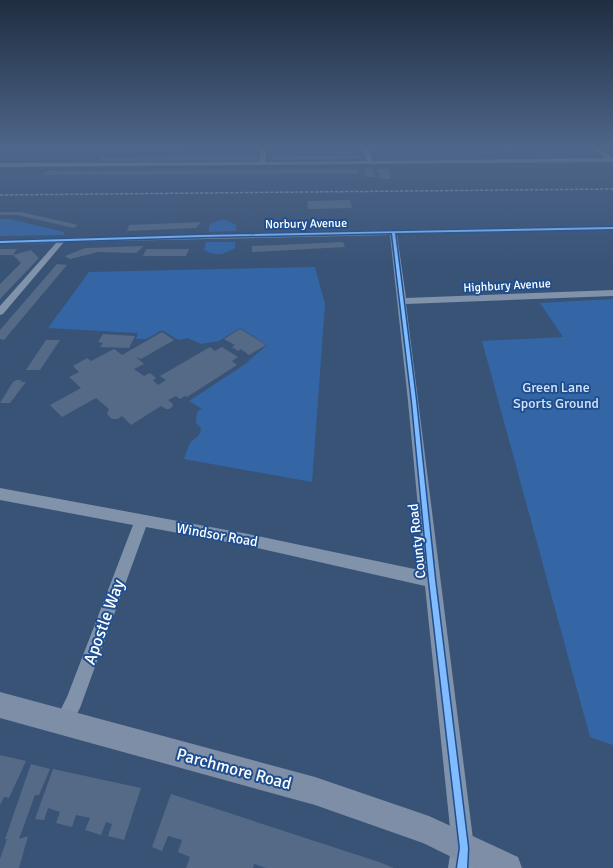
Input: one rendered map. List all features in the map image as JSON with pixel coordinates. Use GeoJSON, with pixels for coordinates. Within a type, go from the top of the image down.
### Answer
{"type":"FeatureCollection","features":[{"type":"Feature","properties":{"kind":"main road","name":"Parchmore Road"},"geometry":{"type":"LineString","coordinates":[[0,705],[64,721],[175,754],[322,794],[402,821],[463,858],[507,868]]}},
{"type":"Feature","properties":{"kind":"street","name":"Norbury Avenue"},"geometry":{"type":"LineString","coordinates":[[0,242],[613,228]]}},
{"type":"Feature","properties":{"kind":"street","name":"County Road"},"geometry":{"type":"LineString","coordinates":[[393,232],[414,401],[463,858]]}},
{"type":"Feature","properties":{"kind":"street"},"geometry":{"type":"LineString","coordinates":[[0,312],[62,240]]}},
{"type":"Feature","properties":{"kind":"street","name":"Highbury Avenue"},"geometry":{"type":"LineString","coordinates":[[401,301],[434,301],[613,293]]}},
{"type":"Feature","properties":{"kind":"street","name":"Windsor Road"},"geometry":{"type":"LineString","coordinates":[[0,494],[248,540],[432,580]]}},
{"type":"Feature","properties":{"kind":"street","name":"Apostle Way"},"geometry":{"type":"LineString","coordinates":[[64,721],[74,702],[141,521]]}},
{"type":"Feature","properties":{"kind":"green space"},"geometry":{"type":"Polygon","coordinates":[[[0,219],[10,219],[64,232],[64,235],[0,236],[0,219]]]}},
{"type":"Feature","properties":{"kind":"green space"},"geometry":{"type":"Polygon","coordinates":[[[219,220],[226,220],[236,225],[236,231],[209,232],[209,225],[219,220]]]}},
{"type":"Feature","properties":{"kind":"green space"},"geometry":{"type":"Polygon","coordinates":[[[206,242],[235,242],[235,248],[223,254],[213,254],[204,250],[206,242]]]}},
{"type":"Feature","properties":{"kind":"green space"},"geometry":{"type":"Polygon","coordinates":[[[315,267],[325,304],[312,482],[184,459],[191,442],[199,435],[201,428],[196,423],[197,412],[202,409],[189,401],[244,365],[267,345],[240,328],[219,341],[201,344],[188,338],[178,340],[162,330],[146,339],[136,339],[138,333],[48,328],[89,272],[315,267]]]}},
{"type":"Feature","properties":{"kind":"green space","name":"Green Lane Sports Ground"},"geometry":{"type":"Polygon","coordinates":[[[613,299],[613,745],[590,737],[482,341],[563,337],[540,303],[613,299]]]}},
{"type":"Feature","properties":{"kind":"building"},"geometry":{"type":"Polygon","coordinates":[[[350,200],[352,208],[308,209],[307,201],[350,200]]]}},
{"type":"Feature","properties":{"kind":"building"},"geometry":{"type":"Polygon","coordinates":[[[0,212],[21,212],[78,225],[74,228],[17,215],[0,215],[0,212]]]}},
{"type":"Feature","properties":{"kind":"building"},"geometry":{"type":"Polygon","coordinates":[[[201,222],[196,228],[127,231],[129,225],[201,222]]]}},
{"type":"Feature","properties":{"kind":"building"},"geometry":{"type":"Polygon","coordinates":[[[343,242],[345,247],[252,252],[252,246],[343,242]]]}},
{"type":"Feature","properties":{"kind":"building"},"geometry":{"type":"Polygon","coordinates":[[[144,246],[136,253],[98,252],[70,259],[65,256],[85,248],[144,246]]]}},
{"type":"Feature","properties":{"kind":"building"},"geometry":{"type":"Polygon","coordinates":[[[0,249],[17,249],[13,255],[0,255],[0,249]]]}},
{"type":"Feature","properties":{"kind":"building"},"geometry":{"type":"Polygon","coordinates":[[[146,249],[189,249],[186,256],[143,256],[146,249]]]}},
{"type":"Feature","properties":{"kind":"building"},"geometry":{"type":"Polygon","coordinates":[[[31,250],[39,258],[0,299],[0,284],[21,263],[13,255],[31,250]]]}},
{"type":"Feature","properties":{"kind":"building"},"geometry":{"type":"Polygon","coordinates":[[[57,264],[67,265],[4,340],[0,339],[0,330],[57,264]]]}},
{"type":"Feature","properties":{"kind":"building"},"geometry":{"type":"Polygon","coordinates":[[[240,329],[266,345],[249,355],[241,349],[238,351],[232,347],[235,345],[224,339],[240,329]]]}},
{"type":"Feature","properties":{"kind":"building"},"geometry":{"type":"Polygon","coordinates":[[[162,332],[174,340],[141,359],[136,357],[144,364],[134,369],[144,376],[150,373],[156,378],[153,380],[158,385],[166,380],[160,376],[210,347],[215,351],[222,347],[238,357],[232,361],[237,365],[187,397],[185,396],[180,399],[176,396],[168,400],[173,404],[169,409],[161,406],[131,425],[122,416],[118,419],[112,419],[107,414],[109,409],[96,398],[62,417],[50,405],[81,388],[69,377],[79,372],[73,366],[87,358],[91,361],[114,349],[122,355],[162,332]]]}},
{"type":"Feature","properties":{"kind":"building"},"geometry":{"type":"Polygon","coordinates":[[[103,334],[135,336],[129,348],[100,347],[103,343],[98,342],[103,334]]]}},
{"type":"Feature","properties":{"kind":"building"},"geometry":{"type":"Polygon","coordinates":[[[46,340],[60,340],[40,370],[26,370],[46,340]]]}},
{"type":"Feature","properties":{"kind":"building"},"geometry":{"type":"Polygon","coordinates":[[[22,380],[20,382],[26,382],[10,403],[0,403],[13,382],[22,380]]]}},
{"type":"Feature","properties":{"kind":"building"},"geometry":{"type":"Polygon","coordinates":[[[0,755],[26,761],[9,798],[4,797],[0,805],[0,755]]]}},
{"type":"Feature","properties":{"kind":"building"},"geometry":{"type":"Polygon","coordinates":[[[31,764],[50,769],[39,795],[35,795],[19,839],[28,836],[19,868],[0,868],[0,859],[7,839],[5,839],[31,764]]]}},
{"type":"Feature","properties":{"kind":"building"},"geometry":{"type":"Polygon","coordinates":[[[53,769],[141,788],[124,840],[108,836],[112,824],[106,822],[101,835],[85,830],[90,818],[76,815],[72,827],[56,823],[60,812],[48,808],[44,820],[35,819],[53,769]]]}},
{"type":"Feature","properties":{"kind":"building"},"geometry":{"type":"Polygon","coordinates":[[[171,794],[394,868],[266,868],[254,864],[253,868],[186,868],[190,857],[178,852],[182,840],[168,836],[162,851],[152,847],[171,794]]]}},
{"type":"Feature","properties":{"kind":"railway"},"geometry":{"type":"LineString","coordinates":[[0,195],[613,189]]}},
{"type":"Feature","properties":{"kind":"cycle path"},"geometry":{"type":"LineString","coordinates":[[0,242],[201,236],[613,228]]}},
{"type":"Feature","properties":{"kind":"cycle path"},"geometry":{"type":"LineString","coordinates":[[393,232],[414,401],[432,580],[464,848],[462,868]]}}]}
